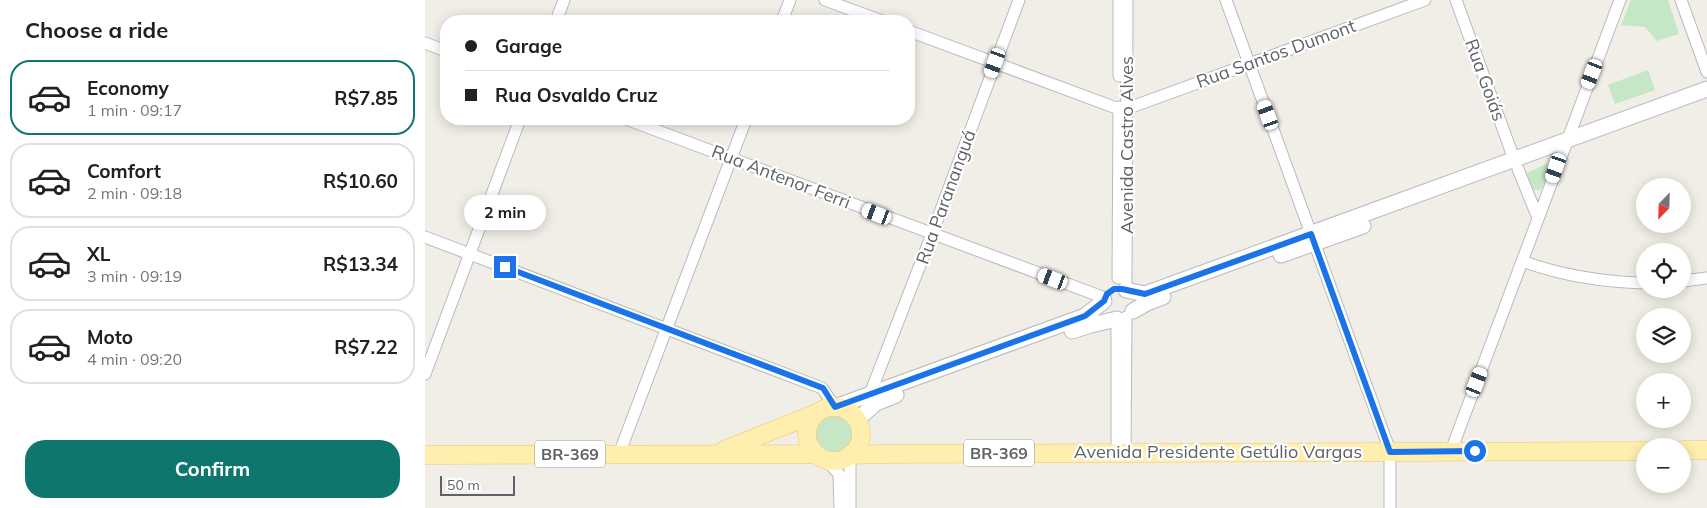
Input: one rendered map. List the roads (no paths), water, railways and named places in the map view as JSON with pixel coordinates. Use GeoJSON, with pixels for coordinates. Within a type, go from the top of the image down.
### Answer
{"type":"FeatureCollection","features":[{"type":"Feature","properties":{"kind":"main road","name":"BR-369"},"geometry":{"type":"LineString","coordinates":[[715,454],[817,414],[825,409],[835,407]]}},
{"type":"Feature","properties":{"kind":"main road"},"geometry":{"type":"LineString","coordinates":[[835,407],[845,410],[881,454]]}},
{"type":"Feature","properties":{"kind":"main road"},"geometry":{"type":"LineString","coordinates":[[817,414],[809,422],[807,433],[809,444],[820,457]]}},
{"type":"Feature","properties":{"kind":"main road"},"geometry":{"type":"LineString","coordinates":[[850,455],[857,446],[859,426]]}},
{"type":"Feature","properties":{"kind":"main road"},"geometry":{"type":"LineString","coordinates":[[1691,450],[1707,450]]}},
{"type":"Feature","properties":{"kind":"main road","name":"Avenida Presidente Getúlio Vargas"},"geometry":{"type":"LineString","coordinates":[[850,455],[1636,451]]}},
{"type":"Feature","properties":{"kind":"main road","name":"BR-369"},"geometry":{"type":"LineString","coordinates":[[425,455],[715,454],[820,457],[835,461],[850,455]]}},
{"type":"Feature","properties":{"kind":"street"},"geometry":{"type":"LineString","coordinates":[[558,15],[564,0]]}},
{"type":"Feature","properties":{"kind":"street"},"geometry":{"type":"LineString","coordinates":[[784,15],[790,0]]}},
{"type":"Feature","properties":{"kind":"street"},"geometry":{"type":"LineString","coordinates":[[825,0],[866,15]]}},
{"type":"Feature","properties":{"kind":"street","name":"Rua Parananguá"},"geometry":{"type":"LineString","coordinates":[[870,394],[1019,0]]}},
{"type":"Feature","properties":{"kind":"street"},"geometry":{"type":"LineString","coordinates":[[1226,0],[1390,452],[1390,508]]}},
{"type":"Feature","properties":{"kind":"street","name":"Rua Santos Dumont"},"geometry":{"type":"LineString","coordinates":[[1123,109],[1425,0]]}},
{"type":"Feature","properties":{"kind":"street","name":"Rua Goiás"},"geometry":{"type":"LineString","coordinates":[[1456,0],[1516,164],[1539,218]]}},
{"type":"Feature","properties":{"kind":"street"},"geometry":{"type":"LineString","coordinates":[[1451,451],[1620,0]]}},
{"type":"Feature","properties":{"kind":"street"},"geometry":{"type":"LineString","coordinates":[[1681,0],[1707,72]]}},
{"type":"Feature","properties":{"kind":"street","name":"Avenida Castro Alves"},"geometry":{"type":"LineString","coordinates":[[1122,289],[1123,5]]}},
{"type":"Feature","properties":{"kind":"street"},"geometry":{"type":"LineString","coordinates":[[915,33],[1123,109]]}},
{"type":"Feature","properties":{"kind":"street"},"geometry":{"type":"LineString","coordinates":[[425,43],[440,49]]}},
{"type":"Feature","properties":{"kind":"street"},"geometry":{"type":"LineString","coordinates":[[425,237],[823,388],[835,407],[1021,345],[1125,316],[1147,303],[1312,239],[1565,146],[1707,89]]}},
{"type":"Feature","properties":{"kind":"street"},"geometry":{"type":"LineString","coordinates":[[1565,146],[1707,100]]}},
{"type":"Feature","properties":{"kind":"street"},"geometry":{"type":"LineString","coordinates":[[425,374],[427,361],[518,125]]}},
{"type":"Feature","properties":{"kind":"street","name":"Rua Antenor Ferri"},"geometry":{"type":"LineString","coordinates":[[642,125],[1104,300]]}},
{"type":"Feature","properties":{"kind":"street"},"geometry":{"type":"LineString","coordinates":[[619,454],[744,125]]}},
{"type":"Feature","properties":{"kind":"street"},"geometry":{"type":"LineString","coordinates":[[859,426],[876,403],[1021,345],[1085,316],[1104,300],[1110,291],[1122,289],[1145,294],[1312,239]]}},
{"type":"Feature","properties":{"kind":"street"},"geometry":{"type":"LineString","coordinates":[[1522,261],[1563,274],[1591,280],[1636,282]]}},
{"type":"Feature","properties":{"kind":"street"},"geometry":{"type":"LineString","coordinates":[[1691,279],[1707,278]]}},
{"type":"Feature","properties":{"kind":"street"},"geometry":{"type":"LineString","coordinates":[[1121,453],[1125,316],[1134,299],[1122,289]]}},
{"type":"Feature","properties":{"kind":"street"},"geometry":{"type":"LineString","coordinates":[[1104,300],[1107,312],[1125,316]]}},
{"type":"Feature","properties":{"kind":"street"},"geometry":{"type":"LineString","coordinates":[[850,455],[850,508]]}},
{"type":"Feature","properties":{"kind":"street"},"geometry":{"type":"LineString","coordinates":[[820,457],[839,474],[840,508]]}}]}
